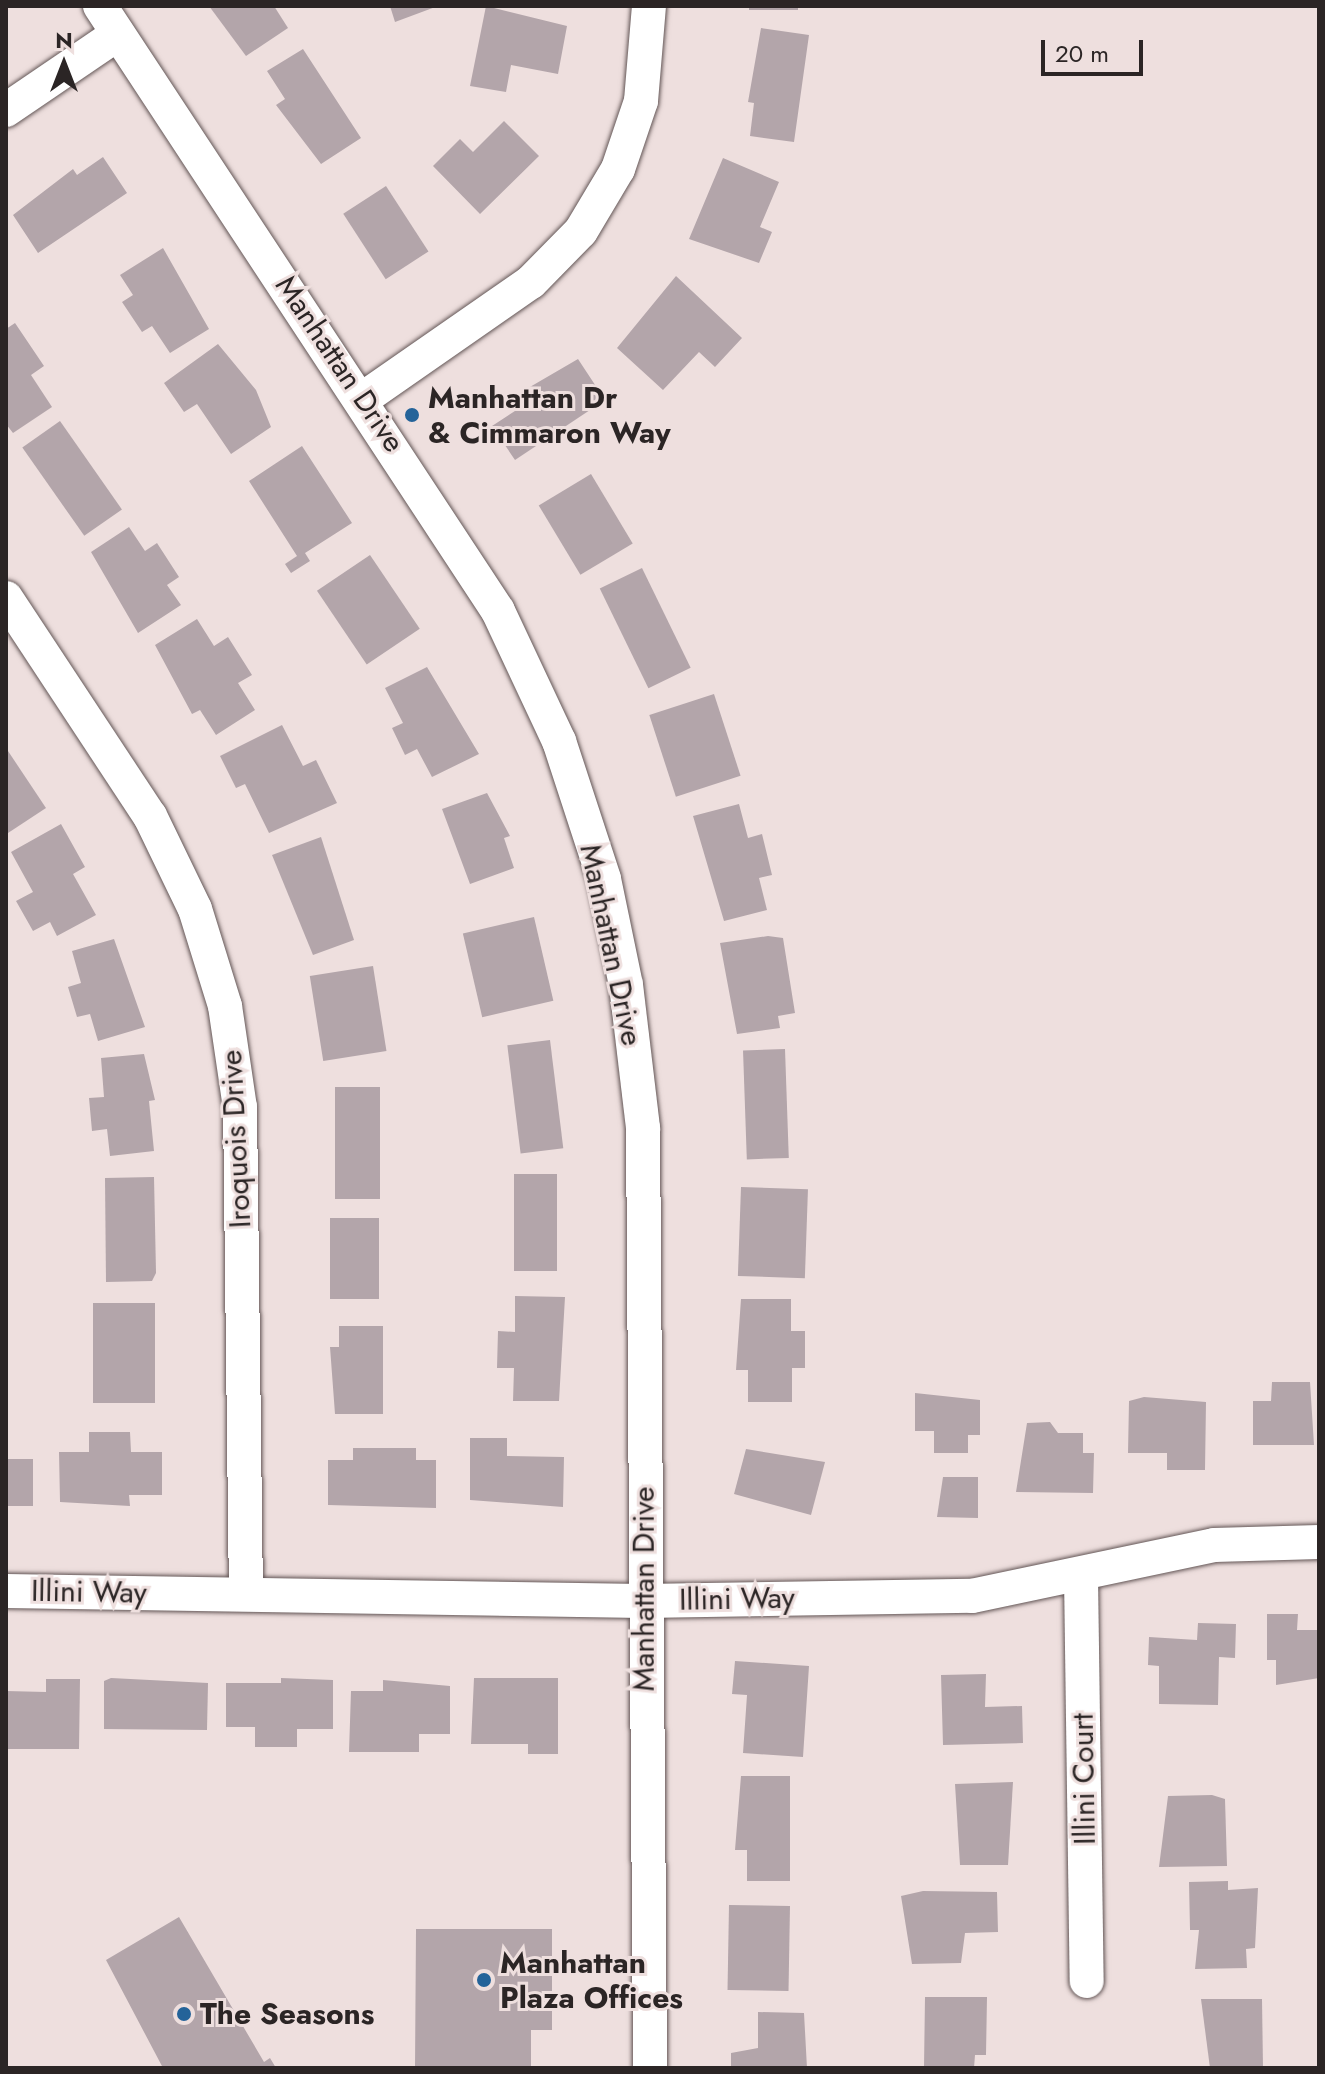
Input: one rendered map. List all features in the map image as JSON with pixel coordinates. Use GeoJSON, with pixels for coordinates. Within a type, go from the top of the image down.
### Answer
{"type":"FeatureCollection","features":[{"type":"Feature","properties":{"kind":"street"},"geometry":{"type":"LineString","coordinates":[[364,398],[531,282],[581,231],[618,169],[641,101],[649,6]]}},
{"type":"Feature","properties":{"kind":"street"},"geometry":{"type":"LineString","coordinates":[[6,110],[109,20]]}},
{"type":"Feature","properties":{"kind":"street","name":"Manhattan Drive"},"geometry":{"type":"LineString","coordinates":[[109,20],[364,398],[498,611],[559,741],[604,879],[626,985],[643,1128],[643,1601],[650,2068]]}},
{"type":"Feature","properties":{"kind":"street","name":"Iroquois Drive"},"geometry":{"type":"LineString","coordinates":[[6,598],[150,816],[195,909],[225,1006],[240,1107],[246,1594]]}},
{"type":"Feature","properties":{"kind":"street","name":"Illini Way"},"geometry":{"type":"LineString","coordinates":[[6,1591],[643,1601],[972,1596],[1081,1576],[1214,1545],[1319,1542]]}},
{"type":"Feature","properties":{"kind":"street","name":"Illini Court"},"geometry":{"type":"LineString","coordinates":[[1081,1576],[1087,1981]]}},
{"type":"Feature","properties":{"kind":"building"},"geometry":{"type":"Polygon","coordinates":[[[209,6],[274,6],[288,28],[246,56],[209,6]]]}},
{"type":"Feature","properties":{"kind":"building"},"geometry":{"type":"Polygon","coordinates":[[[390,6],[438,6],[395,22],[390,6]]]}},
{"type":"Feature","properties":{"kind":"building"},"geometry":{"type":"Polygon","coordinates":[[[486,6],[567,26],[558,74],[511,65],[506,92],[470,86],[486,6]]]}},
{"type":"Feature","properties":{"kind":"building"},"geometry":{"type":"Polygon","coordinates":[[[749,6],[798,6],[798,10],[749,10],[749,6]]]}},
{"type":"Feature","properties":{"kind":"building"},"geometry":{"type":"Polygon","coordinates":[[[761,28],[809,35],[794,142],[750,136],[754,103],[748,102],[761,28]]]}},
{"type":"Feature","properties":{"kind":"building"},"geometry":{"type":"Polygon","coordinates":[[[303,49],[361,138],[321,164],[276,105],[285,99],[267,71],[303,49]]]}},
{"type":"Feature","properties":{"kind":"building"},"geometry":{"type":"Polygon","coordinates":[[[504,121],[539,156],[480,214],[433,166],[460,139],[473,152],[504,121]]]}},
{"type":"Feature","properties":{"kind":"building"},"geometry":{"type":"Polygon","coordinates":[[[103,157],[127,193],[38,253],[13,215],[73,169],[77,175],[103,157]]]}},
{"type":"Feature","properties":{"kind":"building"},"geometry":{"type":"Polygon","coordinates":[[[723,158],[779,182],[760,227],[772,232],[759,263],[689,239],[723,158]]]}},
{"type":"Feature","properties":{"kind":"building"},"geometry":{"type":"Polygon","coordinates":[[[386,186],[428,251],[386,279],[343,214],[386,186]]]}},
{"type":"Feature","properties":{"kind":"building"},"geometry":{"type":"Polygon","coordinates":[[[163,248],[209,329],[170,353],[152,326],[142,332],[122,302],[133,295],[120,275],[163,248]]]}},
{"type":"Feature","properties":{"kind":"building"},"geometry":{"type":"Polygon","coordinates":[[[676,276],[742,338],[715,367],[699,352],[663,390],[617,348],[676,276]]]}},
{"type":"Feature","properties":{"kind":"building"},"geometry":{"type":"Polygon","coordinates":[[[15,323],[44,366],[31,375],[52,407],[13,433],[6,424],[6,329],[15,323]]]}},
{"type":"Feature","properties":{"kind":"building"},"geometry":{"type":"Polygon","coordinates":[[[218,344],[256,390],[271,427],[231,454],[197,404],[184,412],[164,383],[218,344]]]}},
{"type":"Feature","properties":{"kind":"building"},"geometry":{"type":"Polygon","coordinates":[[[578,359],[605,400],[515,460],[492,426],[518,409],[511,398],[578,359]]]}},
{"type":"Feature","properties":{"kind":"building"},"geometry":{"type":"Polygon","coordinates":[[[60,421],[122,509],[84,536],[22,447],[60,421]]]}},
{"type":"Feature","properties":{"kind":"building"},"geometry":{"type":"Polygon","coordinates":[[[302,446],[352,523],[305,553],[310,561],[291,573],[285,564],[297,556],[249,481],[302,446]]]}},
{"type":"Feature","properties":{"kind":"building"},"geometry":{"type":"Polygon","coordinates":[[[591,474],[633,543],[580,575],[539,505],[591,474]]]}},
{"type":"Feature","properties":{"kind":"building"},"geometry":{"type":"Polygon","coordinates":[[[129,527],[145,551],[157,543],[179,577],[167,585],[181,605],[138,633],[91,552],[129,527]]]}},
{"type":"Feature","properties":{"kind":"building"},"geometry":{"type":"Polygon","coordinates":[[[370,555],[420,629],[367,665],[317,591],[370,555]]]}},
{"type":"Feature","properties":{"kind":"building"},"geometry":{"type":"Polygon","coordinates":[[[642,568],[691,668],[648,688],[600,589],[642,568]]]}},
{"type":"Feature","properties":{"kind":"building"},"geometry":{"type":"Polygon","coordinates":[[[197,619],[214,646],[228,637],[252,675],[238,683],[255,710],[216,735],[200,710],[192,714],[155,645],[197,619]]]}},
{"type":"Feature","properties":{"kind":"building"},"geometry":{"type":"Polygon","coordinates":[[[427,667],[479,754],[432,777],[417,749],[405,755],[392,728],[403,723],[385,688],[427,667]]]}},
{"type":"Feature","properties":{"kind":"building"},"geometry":{"type":"Polygon","coordinates":[[[714,694],[741,776],[676,797],[649,715],[714,694]]]}},
{"type":"Feature","properties":{"kind":"building"},"geometry":{"type":"Polygon","coordinates":[[[282,725],[303,766],[316,760],[337,803],[269,833],[245,784],[236,788],[220,756],[282,725]]]}},
{"type":"Feature","properties":{"kind":"building"},"geometry":{"type":"Polygon","coordinates":[[[6,748],[46,808],[8,833],[6,830],[6,748]]]}},
{"type":"Feature","properties":{"kind":"building"},"geometry":{"type":"Polygon","coordinates":[[[487,793],[510,836],[504,838],[514,868],[470,884],[442,809],[487,793]]]}},
{"type":"Feature","properties":{"kind":"building"},"geometry":{"type":"Polygon","coordinates":[[[739,804],[748,838],[762,834],[772,875],[759,878],[767,910],[724,921],[693,816],[739,804]]]}},
{"type":"Feature","properties":{"kind":"building"},"geometry":{"type":"Polygon","coordinates":[[[61,824],[85,867],[73,874],[96,915],[57,936],[50,922],[33,931],[16,901],[33,892],[11,852],[61,824]]]}},
{"type":"Feature","properties":{"kind":"building"},"geometry":{"type":"Polygon","coordinates":[[[321,837],[354,940],[313,955],[272,855],[321,837]]]}},
{"type":"Feature","properties":{"kind":"building"},"geometry":{"type":"Polygon","coordinates":[[[534,917],[553,1001],[482,1017],[463,933],[534,917]]]}},
{"type":"Feature","properties":{"kind":"building"},"geometry":{"type":"Polygon","coordinates":[[[768,936],[783,938],[795,1013],[778,1016],[780,1028],[737,1034],[720,943],[768,936]]]}},
{"type":"Feature","properties":{"kind":"building"},"geometry":{"type":"Polygon","coordinates":[[[114,939],[145,1027],[98,1041],[90,1014],[77,1017],[68,987],[81,983],[72,951],[114,939]]]}},
{"type":"Feature","properties":{"kind":"building"},"geometry":{"type":"Polygon","coordinates":[[[373,966],[386,1051],[323,1061],[310,976],[373,966]]]}},
{"type":"Feature","properties":{"kind":"building"},"geometry":{"type":"Polygon","coordinates":[[[550,1040],[563,1148],[521,1153],[507,1045],[550,1040]]]}},
{"type":"Feature","properties":{"kind":"building"},"geometry":{"type":"Polygon","coordinates":[[[785,1049],[789,1158],[747,1159],[743,1050],[785,1049]]]}},
{"type":"Feature","properties":{"kind":"building"},"geometry":{"type":"Polygon","coordinates":[[[144,1054],[155,1100],[149,1101],[154,1151],[110,1156],[107,1129],[92,1131],[89,1098],[104,1097],[101,1058],[144,1054]]]}},
{"type":"Feature","properties":{"kind":"building"},"geometry":{"type":"Polygon","coordinates":[[[335,1087],[380,1087],[380,1199],[335,1199],[335,1087]]]}},
{"type":"Feature","properties":{"kind":"building"},"geometry":{"type":"Polygon","coordinates":[[[514,1174],[557,1174],[557,1271],[514,1271],[514,1174]]]}},
{"type":"Feature","properties":{"kind":"building"},"geometry":{"type":"Polygon","coordinates":[[[154,1177],[156,1273],[152,1281],[106,1282],[105,1178],[154,1177]]]}},
{"type":"Feature","properties":{"kind":"building"},"geometry":{"type":"Polygon","coordinates":[[[741,1187],[808,1189],[805,1278],[738,1276],[741,1187]]]}},
{"type":"Feature","properties":{"kind":"building"},"geometry":{"type":"Polygon","coordinates":[[[330,1218],[379,1218],[379,1299],[330,1299],[330,1218]]]}},
{"type":"Feature","properties":{"kind":"building"},"geometry":{"type":"Polygon","coordinates":[[[515,1296],[565,1297],[559,1401],[513,1401],[514,1368],[497,1368],[498,1331],[515,1332],[515,1296]]]}},
{"type":"Feature","properties":{"kind":"building"},"geometry":{"type":"Polygon","coordinates":[[[741,1299],[791,1299],[791,1331],[805,1331],[805,1368],[792,1368],[792,1402],[748,1402],[748,1370],[736,1370],[741,1299]]]}},
{"type":"Feature","properties":{"kind":"building"},"geometry":{"type":"Polygon","coordinates":[[[93,1303],[155,1303],[155,1403],[93,1403],[93,1303]]]}},
{"type":"Feature","properties":{"kind":"building"},"geometry":{"type":"Polygon","coordinates":[[[339,1326],[383,1326],[383,1414],[335,1414],[330,1347],[339,1347],[339,1326]]]}},
{"type":"Feature","properties":{"kind":"building"},"geometry":{"type":"Polygon","coordinates":[[[1272,1382],[1310,1382],[1314,1445],[1253,1445],[1253,1401],[1271,1401],[1272,1382]]]}},
{"type":"Feature","properties":{"kind":"building"},"geometry":{"type":"Polygon","coordinates":[[[915,1393],[980,1400],[980,1435],[968,1435],[968,1453],[934,1453],[934,1431],[915,1431],[915,1393]]]}},
{"type":"Feature","properties":{"kind":"building"},"geometry":{"type":"Polygon","coordinates":[[[1144,1397],[1206,1402],[1205,1470],[1167,1470],[1167,1453],[1128,1453],[1129,1401],[1144,1397]]]}},
{"type":"Feature","properties":{"kind":"building"},"geometry":{"type":"Polygon","coordinates":[[[1050,1422],[1058,1433],[1083,1433],[1083,1453],[1094,1453],[1093,1493],[1016,1492],[1027,1423],[1050,1422]]]}},
{"type":"Feature","properties":{"kind":"building"},"geometry":{"type":"Polygon","coordinates":[[[89,1432],[130,1432],[131,1452],[162,1452],[162,1495],[129,1495],[130,1506],[60,1502],[59,1452],[89,1452],[89,1432]]]}},
{"type":"Feature","properties":{"kind":"building"},"geometry":{"type":"Polygon","coordinates":[[[470,1438],[507,1438],[507,1456],[564,1457],[563,1507],[470,1500],[470,1438]]]}},
{"type":"Feature","properties":{"kind":"building"},"geometry":{"type":"Polygon","coordinates":[[[353,1448],[416,1448],[416,1460],[436,1460],[436,1508],[328,1505],[328,1460],[353,1460],[353,1448]]]}},
{"type":"Feature","properties":{"kind":"building"},"geometry":{"type":"Polygon","coordinates":[[[746,1449],[825,1462],[811,1515],[734,1494],[746,1449]]]}},
{"type":"Feature","properties":{"kind":"building"},"geometry":{"type":"Polygon","coordinates":[[[6,1459],[33,1459],[33,1506],[6,1506],[6,1459]]]}},
{"type":"Feature","properties":{"kind":"building"},"geometry":{"type":"Polygon","coordinates":[[[943,1477],[978,1477],[978,1518],[937,1517],[943,1477]]]}},
{"type":"Feature","properties":{"kind":"building"},"geometry":{"type":"Polygon","coordinates":[[[1267,1614],[1298,1614],[1297,1630],[1319,1630],[1319,1678],[1276,1685],[1276,1660],[1267,1660],[1267,1614]]]}},
{"type":"Feature","properties":{"kind":"building"},"geometry":{"type":"Polygon","coordinates":[[[1198,1623],[1236,1624],[1235,1658],[1219,1657],[1218,1705],[1159,1704],[1159,1666],[1148,1665],[1149,1637],[1197,1640],[1198,1623]]]}},
{"type":"Feature","properties":{"kind":"building"},"geometry":{"type":"Polygon","coordinates":[[[735,1661],[809,1666],[803,1757],[743,1753],[747,1695],[732,1694],[735,1661]]]}},
{"type":"Feature","properties":{"kind":"building"},"geometry":{"type":"Polygon","coordinates":[[[986,1674],[985,1707],[1022,1706],[1023,1743],[943,1745],[941,1675],[986,1674]]]}},
{"type":"Feature","properties":{"kind":"building"},"geometry":{"type":"Polygon","coordinates":[[[111,1678],[208,1683],[207,1730],[104,1729],[104,1681],[111,1678]]]}},
{"type":"Feature","properties":{"kind":"building"},"geometry":{"type":"Polygon","coordinates":[[[281,1678],[333,1680],[333,1729],[297,1729],[297,1747],[255,1747],[255,1727],[226,1727],[226,1683],[281,1683],[281,1678]]]}},
{"type":"Feature","properties":{"kind":"building"},"geometry":{"type":"Polygon","coordinates":[[[474,1678],[558,1678],[558,1754],[528,1754],[528,1744],[471,1744],[474,1678]]]}},
{"type":"Feature","properties":{"kind":"building"},"geometry":{"type":"Polygon","coordinates":[[[46,1679],[80,1679],[79,1749],[6,1749],[6,1691],[46,1692],[46,1679]]]}},
{"type":"Feature","properties":{"kind":"building"},"geometry":{"type":"Polygon","coordinates":[[[383,1680],[450,1686],[450,1734],[419,1734],[419,1752],[349,1752],[351,1691],[383,1691],[383,1680]]]}},
{"type":"Feature","properties":{"kind":"building"},"geometry":{"type":"Polygon","coordinates":[[[741,1776],[790,1776],[790,1881],[747,1881],[747,1850],[735,1850],[741,1776]]]}},
{"type":"Feature","properties":{"kind":"building"},"geometry":{"type":"Polygon","coordinates":[[[1013,1782],[1008,1865],[960,1865],[955,1784],[1013,1782]]]}},
{"type":"Feature","properties":{"kind":"building"},"geometry":{"type":"Polygon","coordinates":[[[1212,1795],[1225,1799],[1227,1866],[1159,1867],[1168,1796],[1212,1795]]]}},
{"type":"Feature","properties":{"kind":"building"},"geometry":{"type":"Polygon","coordinates":[[[1228,1881],[1228,1890],[1258,1888],[1255,1948],[1246,1949],[1247,1968],[1195,1969],[1199,1930],[1190,1930],[1189,1882],[1228,1881]]]}},
{"type":"Feature","properties":{"kind":"building"},"geometry":{"type":"Polygon","coordinates":[[[923,1891],[997,1892],[998,1932],[965,1933],[961,1963],[912,1964],[901,1896],[923,1891]]]}},
{"type":"Feature","properties":{"kind":"building"},"geometry":{"type":"Polygon","coordinates":[[[729,1905],[790,1906],[789,1991],[728,1990],[729,1905]]]}},
{"type":"Feature","properties":{"kind":"building","name":"The Seasons"},"geometry":{"type":"Polygon","coordinates":[[[179,1917],[264,2062],[270,2058],[276,2068],[163,2068],[106,1960],[179,1917]]]}},
{"type":"Feature","properties":{"kind":"building","name":"Manhattan Plaza Offices"},"geometry":{"type":"Polygon","coordinates":[[[416,1929],[552,1929],[552,2030],[531,2030],[531,2068],[415,2068],[416,1929]]]}},
{"type":"Feature","properties":{"kind":"building"},"geometry":{"type":"Polygon","coordinates":[[[925,1997],[987,1997],[986,2055],[975,2055],[974,2068],[924,2068],[925,1997]]]}},
{"type":"Feature","properties":{"kind":"building"},"geometry":{"type":"Polygon","coordinates":[[[1201,1999],[1262,1999],[1263,2068],[1210,2068],[1201,1999]]]}},
{"type":"Feature","properties":{"kind":"building"},"geometry":{"type":"Polygon","coordinates":[[[758,2012],[804,2013],[807,2068],[731,2068],[731,2053],[758,2048],[758,2012]]]}},
{"type":"Feature","properties":{"kind":"place","name":"Manhattan Dr & Cimmaron Way"},"geometry":{"type":"Point","coordinates":[412,415]}},
{"type":"Feature","properties":{"kind":"place","name":"Manhattan Plaza Offices"},"geometry":{"type":"Point","coordinates":[484,1980]}},
{"type":"Feature","properties":{"kind":"place","name":"The Seasons"},"geometry":{"type":"Point","coordinates":[184,2014]}}]}
